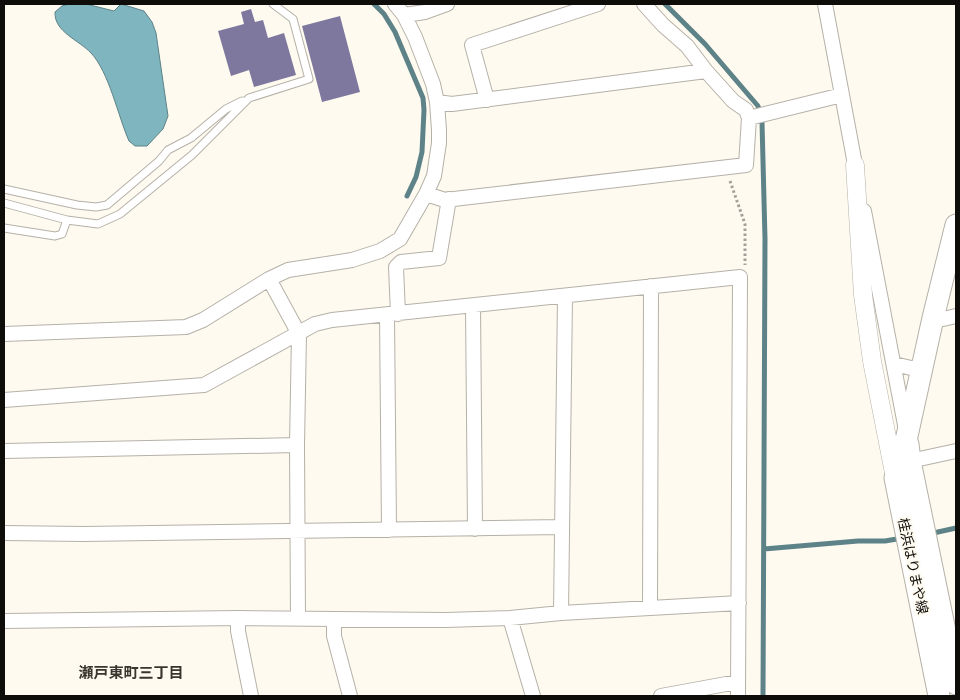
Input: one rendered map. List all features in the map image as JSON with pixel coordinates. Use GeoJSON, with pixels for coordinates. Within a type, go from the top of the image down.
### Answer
{"type":"FeatureCollection","features":[{"type":"Feature","properties":{"kind":"main road","name":"桂浜はりまや線"},"geometry":{"type":"LineString","coordinates":[[956,225],[933,318],[908,436],[895,478],[916,535],[956,684]]}},
{"type":"Feature","properties":{"kind":"main road","name":"桂浜はりまや線"},"geometry":{"type":"LineString","coordinates":[[908,436],[916,535],[940,696]]}},
{"type":"Feature","properties":{"kind":"street"},"geometry":{"type":"LineString","coordinates":[[4,334],[186,327],[203,320],[269,279],[288,270],[352,260],[380,251],[400,239],[426,194],[434,176],[439,143],[434,84],[404,15],[395,4]]}},
{"type":"Feature","properties":{"kind":"street"},"geometry":{"type":"LineString","coordinates":[[404,15],[425,12],[448,4]]}},
{"type":"Feature","properties":{"kind":"street"},"geometry":{"type":"LineString","coordinates":[[487,100],[472,45],[598,4]]}},
{"type":"Feature","properties":{"kind":"street"},"geometry":{"type":"LineString","coordinates":[[426,194],[445,200],[746,165],[751,117],[746,110],[733,101],[687,46],[663,25],[644,4]]}},
{"type":"Feature","properties":{"kind":"street"},"geometry":{"type":"LineString","coordinates":[[825,4],[908,436]]}},
{"type":"Feature","properties":{"kind":"street"},"geometry":{"type":"LineString","coordinates":[[437,102],[452,104],[487,100],[706,71]]}},
{"type":"Feature","properties":{"kind":"street"},"geometry":{"type":"LineString","coordinates":[[751,117],[842,95]]}},
{"type":"Feature","properties":{"kind":"street"},"geometry":{"type":"LineString","coordinates":[[856,165],[863,295],[872,361],[895,478]]}},
{"type":"Feature","properties":{"kind":"street"},"geometry":{"type":"LineString","coordinates":[[389,530],[392,315],[396,266],[401,262],[439,258],[449,199]]}},
{"type":"Feature","properties":{"kind":"street"},"geometry":{"type":"LineString","coordinates":[[4,400],[204,385],[315,324],[332,320],[740,277],[738,690],[726,684],[662,696]]}},
{"type":"Feature","properties":{"kind":"street"},"geometry":{"type":"LineString","coordinates":[[269,279],[299,334],[297,445],[298,618]]}},
{"type":"Feature","properties":{"kind":"street"},"geometry":{"type":"LineString","coordinates":[[650,608],[651,286]]}},
{"type":"Feature","properties":{"kind":"street"},"geometry":{"type":"LineString","coordinates":[[561,613],[565,296]]}},
{"type":"Feature","properties":{"kind":"street"},"geometry":{"type":"LineString","coordinates":[[473,306],[474,529]]}},
{"type":"Feature","properties":{"kind":"street"},"geometry":{"type":"LineString","coordinates":[[933,318],[943,319],[956,316]]}},
{"type":"Feature","properties":{"kind":"street"},"geometry":{"type":"LineString","coordinates":[[894,364],[911,368],[922,367]]}},
{"type":"Feature","properties":{"kind":"street"},"geometry":{"type":"LineString","coordinates":[[4,451],[297,445]]}},
{"type":"Feature","properties":{"kind":"street"},"geometry":{"type":"LineString","coordinates":[[910,462],[956,451]]}},
{"type":"Feature","properties":{"kind":"street"},"geometry":{"type":"LineString","coordinates":[[4,533],[83,534],[562,527]]}},
{"type":"Feature","properties":{"kind":"street"},"geometry":{"type":"LineString","coordinates":[[4,621],[238,618],[446,620],[510,618],[561,613],[738,603]]}},
{"type":"Feature","properties":{"kind":"street"},"geometry":{"type":"LineString","coordinates":[[238,618],[238,631],[251,696]]}},
{"type":"Feature","properties":{"kind":"street"},"geometry":{"type":"LineString","coordinates":[[334,618],[334,636],[350,696]]}},
{"type":"Feature","properties":{"kind":"street"},"geometry":{"type":"LineString","coordinates":[[510,618],[533,696]]}},
{"type":"Feature","properties":{"kind":"lane"},"geometry":{"type":"LineString","coordinates":[[4,189],[77,205],[96,207],[107,205],[168,150],[191,138],[226,109],[249,98],[309,79],[293,19],[273,4]]}},
{"type":"Feature","properties":{"kind":"lane"},"geometry":{"type":"LineString","coordinates":[[4,203],[67,220],[98,224],[120,214],[192,155],[249,98]]}},
{"type":"Feature","properties":{"kind":"lane"},"geometry":{"type":"LineString","coordinates":[[4,228],[55,236],[62,234],[67,220]]}},
{"type":"Feature","properties":{"kind":"path"},"geometry":{"type":"LineString","coordinates":[[728,168],[744,224],[746,263],[740,277]]}},
{"type":"Feature","properties":{"kind":"water"},"geometry":{"type":"Polygon","coordinates":[[[86,4],[114,11],[121,4],[144,11],[152,22],[156,33],[168,116],[163,129],[147,146],[135,146],[129,141],[108,83],[97,61],[86,48],[68,35],[59,25],[55,12],[62,6],[86,4]]]}},
{"type":"Feature","properties":{"kind":"building"},"geometry":{"type":"Polygon","coordinates":[[[251,9],[255,22],[263,20],[268,38],[284,33],[296,75],[254,87],[249,70],[231,76],[218,31],[244,24],[241,12],[251,9]]]}},
{"type":"Feature","properties":{"kind":"building"},"geometry":{"type":"Polygon","coordinates":[[[340,16],[360,92],[322,102],[302,26],[340,16]]]}},
{"type":"Feature","properties":{"kind":"waterway"},"geometry":{"type":"LineString","coordinates":[[374,4],[384,14],[395,32],[423,98],[422,152],[416,177],[407,196]]}},
{"type":"Feature","properties":{"kind":"waterway"},"geometry":{"type":"LineString","coordinates":[[665,4],[705,44],[758,106],[762,122],[765,239],[763,696]]}},
{"type":"Feature","properties":{"kind":"waterway"},"geometry":{"type":"LineString","coordinates":[[929,534],[956,528]]}},
{"type":"Feature","properties":{"kind":"waterway"},"geometry":{"type":"LineString","coordinates":[[764,549],[858,541],[885,541],[903,538]]}},
{"type":"Feature","properties":{"kind":"district","name":"瀬戸東町三丁目"},"geometry":{"type":"Point","coordinates":[131,673]}}]}
